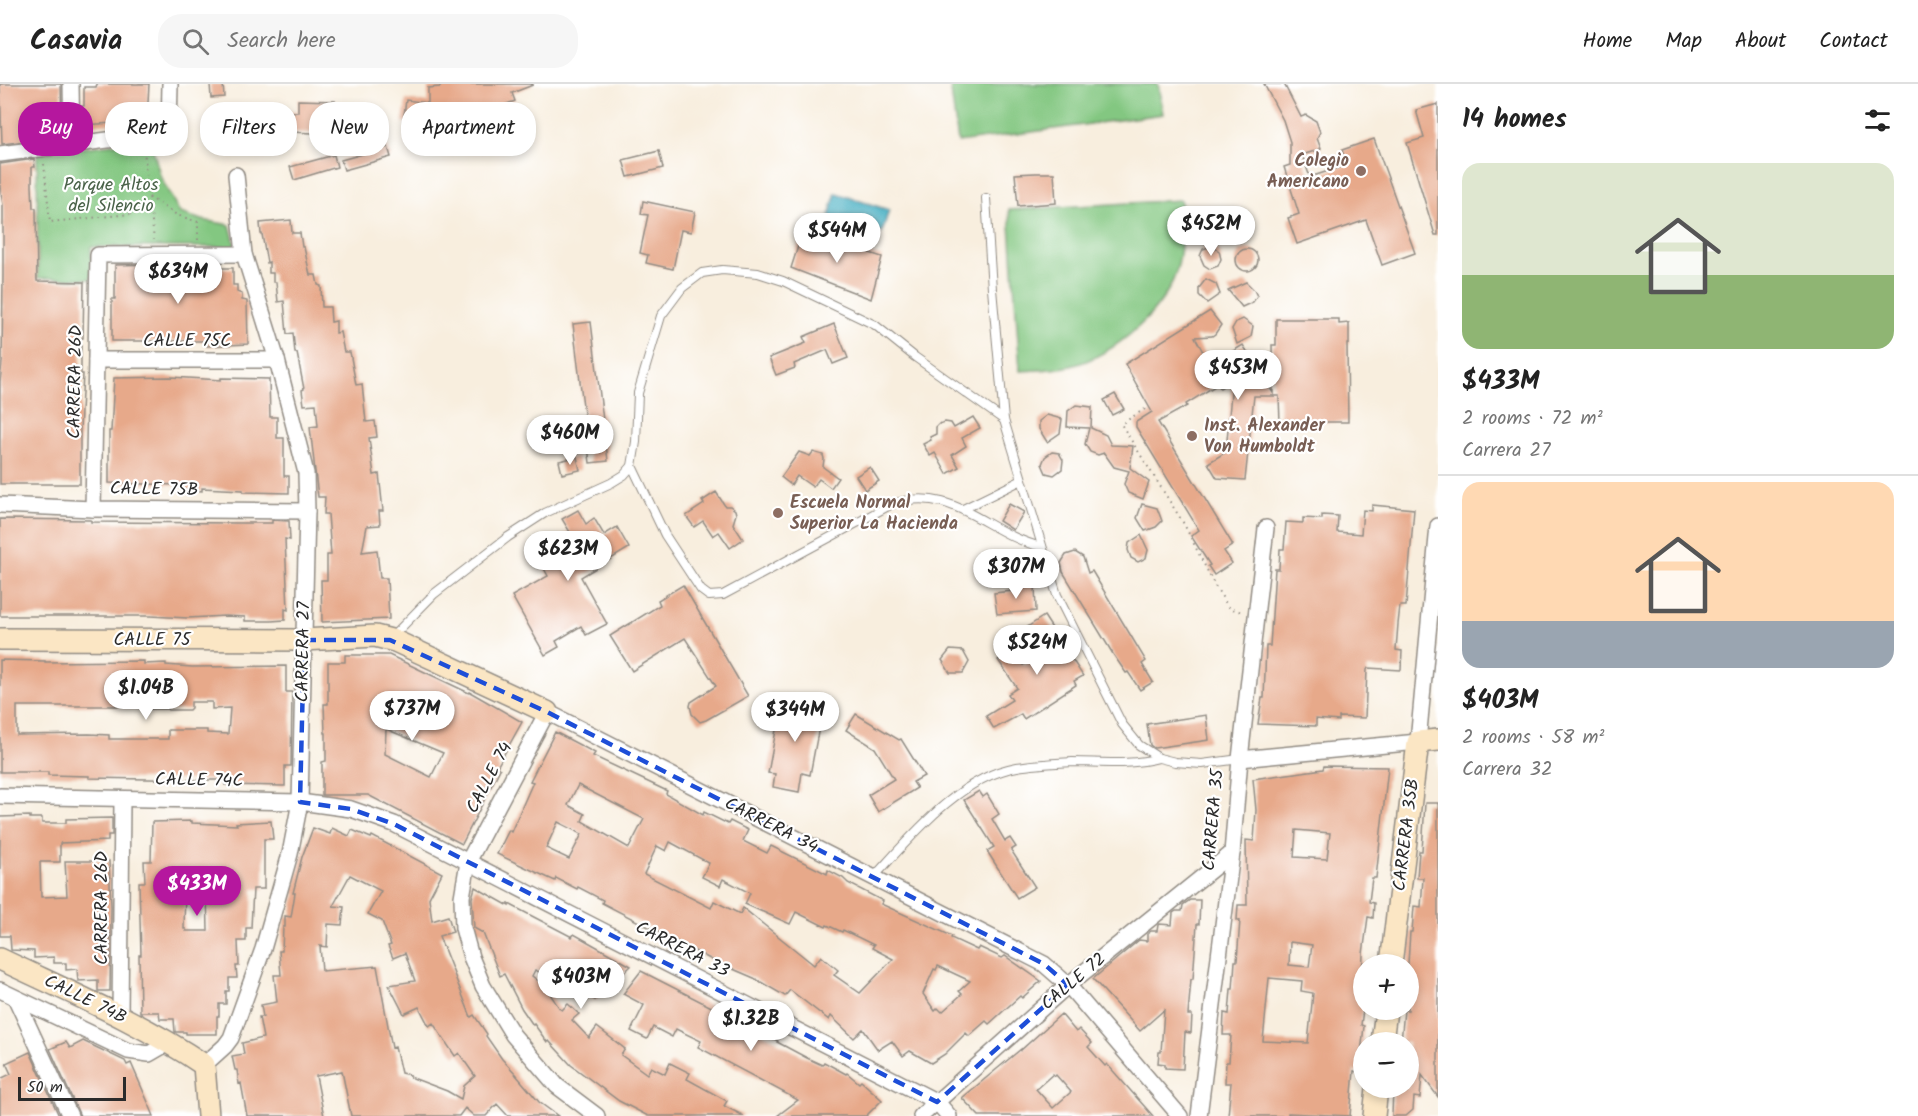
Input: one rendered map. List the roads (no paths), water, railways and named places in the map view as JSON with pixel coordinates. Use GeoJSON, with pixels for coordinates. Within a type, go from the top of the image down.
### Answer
{"type":"FeatureCollection","features":[{"type":"Feature","properties":{"kind":"street"},"geometry":{"type":"LineString","coordinates":[[70,84],[71,102]]}},
{"type":"Feature","properties":{"kind":"street"},"geometry":{"type":"LineString","coordinates":[[93,142],[169,132],[170,84]]}},
{"type":"Feature","properties":{"kind":"street"},"geometry":{"type":"LineString","coordinates":[[0,154],[18,152]]}},
{"type":"Feature","properties":{"kind":"street","name":"CARRERA 27"},"geometry":{"type":"LineString","coordinates":[[204,1065],[231,1038],[263,949],[290,854],[300,802],[306,473],[277,360],[244,254],[236,176]]}},
{"type":"Feature","properties":{"kind":"street","name":"CARRERA 26D"},"geometry":{"type":"LineString","coordinates":[[93,509],[98,255],[244,254]]}},
{"type":"Feature","properties":{"kind":"street","name":"CALLE 75C"},"geometry":{"type":"LineString","coordinates":[[96,360],[277,360]]}},
{"type":"Feature","properties":{"kind":"street","name":"CALLE 75B"},"geometry":{"type":"LineString","coordinates":[[0,504],[93,509],[307,511]]}},
{"type":"Feature","properties":{"kind":"street","name":"CARRERA 35B"},"geometry":{"type":"LineString","coordinates":[[1394,954],[1428,741],[1438,526]]}},
{"type":"Feature","properties":{"kind":"street","name":"CARRERA 35"},"geometry":{"type":"LineString","coordinates":[[1200,1116],[1232,853],[1240,759],[1266,528]]}},
{"type":"Feature","properties":{"kind":"street","name":"CARRERA 34"},"geometry":{"type":"LineString","coordinates":[[304,640],[375,636],[390,640],[547,712],[1044,964],[1068,985],[1180,1116]]}},
{"type":"Feature","properties":{"kind":"street","name":"CALLE 75"},"geometry":{"type":"LineString","coordinates":[[0,639],[304,640]]}},
{"type":"Feature","properties":{"kind":"street","name":"CALLE 74"},"geometry":{"type":"LineString","coordinates":[[547,712],[468,862],[462,897],[463,928],[471,957],[483,986],[513,1035],[557,1086],[597,1116]]}},
{"type":"Feature","properties":{"kind":"street"},"geometry":{"type":"LineString","coordinates":[[1240,759],[1428,741]]}},
{"type":"Feature","properties":{"kind":"street","name":"CALLE 74C"},"geometry":{"type":"LineString","coordinates":[[0,796],[300,802],[351,809],[394,824]]}},
{"type":"Feature","properties":{"kind":"street","name":"CARRERA 26D"},"geometry":{"type":"LineString","coordinates":[[120,1017],[122,799]]}},
{"type":"Feature","properties":{"kind":"street","name":"CARRERA 33"},"geometry":{"type":"LineString","coordinates":[[394,824],[937,1102],[949,1116]]}},
{"type":"Feature","properties":{"kind":"street","name":"CALLE 72"},"geometry":{"type":"LineString","coordinates":[[921,1116],[1068,985],[1232,853]]}},
{"type":"Feature","properties":{"kind":"street","name":"CALLE 74B"},"geometry":{"type":"LineString","coordinates":[[0,959],[120,1017],[204,1065]]}},
{"type":"Feature","properties":{"kind":"street","name":"CALLE 74B"},"geometry":{"type":"LineString","coordinates":[[0,990],[128,1051],[149,1054],[168,1043]]}},
{"type":"Feature","properties":{"kind":"street"},"geometry":{"type":"LineString","coordinates":[[16,999],[70,1116]]}},
{"type":"Feature","properties":{"kind":"street"},"geometry":{"type":"LineString","coordinates":[[204,1065],[208,1116]]}},
{"type":"Feature","properties":{"kind":"street"},"geometry":{"type":"LineString","coordinates":[[1374,1116],[1376,1098]]}},
{"type":"Feature","properties":{"kind":"lane"},"geometry":{"type":"LineString","coordinates":[[986,198],[1004,420],[1057,595],[1122,724],[1138,745],[1159,758],[1175,762],[1202,764],[1240,759]]}},
{"type":"Feature","properties":{"kind":"lane"},"geometry":{"type":"LineString","coordinates":[[390,640],[434,594],[508,537],[545,513],[611,483],[624,475],[632,466],[636,442],[638,393],[661,316],[682,288],[702,273],[722,270],[758,273],[783,281],[875,326],[1004,420]]}},
{"type":"Feature","properties":{"kind":"lane"},"geometry":{"type":"LineString","coordinates":[[632,466],[665,535],[701,590],[713,597],[723,595],[899,501],[916,498],[933,499],[963,509],[1026,543],[1042,547]]}},
{"type":"Feature","properties":{"kind":"lane"},"geometry":{"type":"LineString","coordinates":[[963,509],[1022,480]]}},
{"type":"Feature","properties":{"kind":"lane"},"geometry":{"type":"LineString","coordinates":[[873,878],[942,807],[975,782],[1015,767],[1071,762],[1145,762],[1159,758]]}},
{"type":"Feature","properties":{"kind":"water"},"geometry":{"type":"Polygon","coordinates":[[[836,193],[889,210],[882,233],[829,216],[836,193]]]}},
{"type":"Feature","properties":{"kind":"place","name":"Colegio Americano"},"geometry":{"type":"Point","coordinates":[1361,171]}},
{"type":"Feature","properties":{"kind":"place","name":"Inst. Alexander Von Humboldt"},"geometry":{"type":"Point","coordinates":[1192,436]}},
{"type":"Feature","properties":{"kind":"place","name":"Escuela Normal Superior La Hacienda"},"geometry":{"type":"Point","coordinates":[778,513]}},
{"type":"Feature","properties":{"kind":"park label","name":"Parque Altos del Silencio"},"geometry":{"type":"Point","coordinates":[111,195]}}]}
